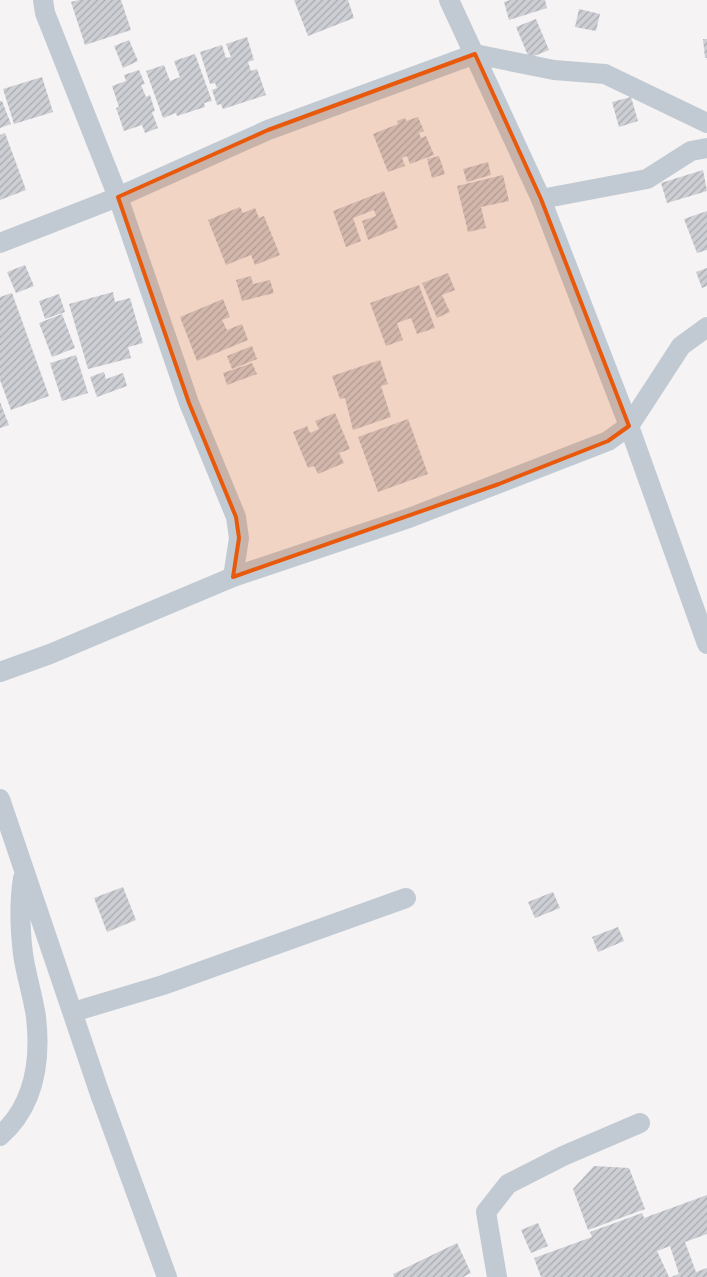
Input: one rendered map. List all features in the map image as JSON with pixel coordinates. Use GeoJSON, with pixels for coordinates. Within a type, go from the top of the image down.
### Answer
{"type":"FeatureCollection","features":[{"type":"Feature","properties":{"kind":"street"},"geometry":{"type":"LineString","coordinates":[[43,0],[44,13],[118,197],[188,403],[236,517],[239,538],[233,577]]}},
{"type":"Feature","properties":{"kind":"street"},"geometry":{"type":"LineString","coordinates":[[449,0],[541,199],[629,426],[707,644]]}},
{"type":"Feature","properties":{"kind":"street"},"geometry":{"type":"LineString","coordinates":[[0,243],[118,197],[268,130],[475,54],[554,70],[605,74],[707,123]]}},
{"type":"Feature","properties":{"kind":"street"},"geometry":{"type":"LineString","coordinates":[[541,199],[647,179],[691,151],[707,148]]}},
{"type":"Feature","properties":{"kind":"street"},"geometry":{"type":"LineString","coordinates":[[0,672],[50,654],[233,577],[333,545],[499,484],[608,441],[629,426],[680,346],[707,327]]}},
{"type":"Feature","properties":{"kind":"street"},"geometry":{"type":"LineString","coordinates":[[0,799],[100,1094],[167,1277]]}},
{"type":"Feature","properties":{"kind":"street"},"geometry":{"type":"LineString","coordinates":[[0,1136],[26,1103],[36,1074],[36,1019],[23,954],[20,901],[24,873]]}},
{"type":"Feature","properties":{"kind":"street"},"geometry":{"type":"LineString","coordinates":[[73,1012],[162,985],[406,898]]}},
{"type":"Feature","properties":{"kind":"street"},"geometry":{"type":"LineString","coordinates":[[497,1277],[486,1212],[508,1184],[563,1156],[640,1123]]}},
{"type":"Feature","properties":{"kind":"highlighted area"},"geometry":{"type":"Polygon","coordinates":[[[475,54],[541,199],[629,426],[608,441],[499,484],[233,577],[239,538],[236,517],[189,403],[118,197],[268,130],[475,54]]]}},
{"type":"Feature","properties":{"kind":"building"},"geometry":{"type":"Polygon","coordinates":[[[79,0],[121,0],[131,30],[85,45],[71,2],[79,0]]]}},
{"type":"Feature","properties":{"kind":"building"},"geometry":{"type":"Polygon","coordinates":[[[294,0],[348,0],[354,18],[308,36],[294,0]]]}},
{"type":"Feature","properties":{"kind":"building"},"geometry":{"type":"Polygon","coordinates":[[[510,0],[545,0],[547,8],[509,20],[504,2],[510,0]]]}},
{"type":"Feature","properties":{"kind":"building"},"geometry":{"type":"Polygon","coordinates":[[[579,9],[600,14],[596,31],[575,27],[579,9]]]}},
{"type":"Feature","properties":{"kind":"building"},"geometry":{"type":"Polygon","coordinates":[[[536,19],[549,50],[529,58],[516,27],[536,19]]]}},
{"type":"Feature","properties":{"kind":"building"},"geometry":{"type":"Polygon","coordinates":[[[247,37],[254,60],[248,62],[251,71],[257,69],[266,95],[223,109],[221,104],[217,105],[212,90],[217,88],[215,83],[210,84],[200,52],[222,45],[226,58],[231,57],[226,44],[247,37]]]}},
{"type":"Feature","properties":{"kind":"building"},"geometry":{"type":"Polygon","coordinates":[[[703,39],[707,39],[707,58],[705,58],[703,39]]]}},
{"type":"Feature","properties":{"kind":"building"},"geometry":{"type":"Polygon","coordinates":[[[129,40],[138,61],[123,68],[114,46],[129,40]]]}},
{"type":"Feature","properties":{"kind":"building"},"geometry":{"type":"Polygon","coordinates":[[[195,54],[212,101],[204,103],[205,107],[177,116],[176,113],[163,118],[146,71],[164,65],[170,81],[180,77],[174,61],[195,54]]]}},
{"type":"Feature","properties":{"kind":"building"},"geometry":{"type":"Polygon","coordinates":[[[139,70],[145,84],[141,85],[146,97],[150,95],[155,111],[152,112],[158,128],[145,133],[142,125],[124,131],[116,108],[119,107],[112,86],[126,81],[124,75],[139,70]]]}},
{"type":"Feature","properties":{"kind":"building"},"geometry":{"type":"Polygon","coordinates":[[[42,77],[53,112],[14,124],[3,89],[42,77]]]}},
{"type":"Feature","properties":{"kind":"building"},"geometry":{"type":"Polygon","coordinates":[[[631,97],[638,121],[619,127],[612,102],[631,97]]]}},
{"type":"Feature","properties":{"kind":"building"},"geometry":{"type":"Polygon","coordinates":[[[0,101],[2,101],[11,124],[0,128],[0,101]]]}},
{"type":"Feature","properties":{"kind":"building"},"geometry":{"type":"Polygon","coordinates":[[[418,117],[424,131],[419,133],[421,138],[426,136],[434,155],[410,164],[407,156],[402,158],[405,166],[388,172],[373,134],[398,124],[397,121],[405,118],[406,121],[418,117]]]}},
{"type":"Feature","properties":{"kind":"building"},"geometry":{"type":"Polygon","coordinates":[[[5,133],[26,190],[0,200],[0,135],[5,133]]]}},
{"type":"Feature","properties":{"kind":"building"},"geometry":{"type":"Polygon","coordinates":[[[439,156],[445,174],[432,178],[427,159],[439,156]]]}},
{"type":"Feature","properties":{"kind":"building"},"geometry":{"type":"Polygon","coordinates":[[[488,162],[491,175],[467,182],[463,169],[488,162]]]}},
{"type":"Feature","properties":{"kind":"building"},"geometry":{"type":"Polygon","coordinates":[[[703,170],[707,191],[667,203],[661,183],[703,170]]]}},
{"type":"Feature","properties":{"kind":"building"},"geometry":{"type":"Polygon","coordinates":[[[503,175],[509,201],[481,207],[486,228],[468,232],[457,186],[503,175]]]}},
{"type":"Feature","properties":{"kind":"building"},"geometry":{"type":"Polygon","coordinates":[[[384,191],[398,228],[368,240],[362,221],[376,216],[374,210],[353,218],[361,241],[346,247],[333,211],[384,191]]]}},
{"type":"Feature","properties":{"kind":"building"},"geometry":{"type":"Polygon","coordinates":[[[240,207],[243,213],[255,208],[259,218],[264,216],[280,255],[255,265],[251,255],[226,265],[208,220],[240,207]]]}},
{"type":"Feature","properties":{"kind":"building"},"geometry":{"type":"Polygon","coordinates":[[[707,211],[707,250],[697,253],[684,219],[707,211]]]}},
{"type":"Feature","properties":{"kind":"building"},"geometry":{"type":"Polygon","coordinates":[[[25,265],[34,286],[16,293],[7,272],[25,265]]]}},
{"type":"Feature","properties":{"kind":"building"},"geometry":{"type":"Polygon","coordinates":[[[707,268],[707,286],[702,288],[696,272],[707,268]]]}},
{"type":"Feature","properties":{"kind":"building"},"geometry":{"type":"Polygon","coordinates":[[[448,273],[455,290],[442,295],[450,312],[437,318],[422,283],[448,273]]]}},
{"type":"Feature","properties":{"kind":"building"},"geometry":{"type":"Polygon","coordinates":[[[251,276],[253,284],[270,280],[274,293],[242,301],[236,280],[251,276]]]}},
{"type":"Feature","properties":{"kind":"building"},"geometry":{"type":"Polygon","coordinates":[[[419,285],[435,328],[417,334],[411,318],[397,323],[403,340],[386,346],[370,303],[419,285]]]}},
{"type":"Feature","properties":{"kind":"building"},"geometry":{"type":"Polygon","coordinates":[[[113,292],[115,302],[130,298],[143,343],[128,347],[131,358],[88,369],[69,304],[113,292]]]}},
{"type":"Feature","properties":{"kind":"building"},"geometry":{"type":"Polygon","coordinates":[[[12,293],[49,396],[11,410],[0,380],[0,297],[12,293]]]}},
{"type":"Feature","properties":{"kind":"building"},"geometry":{"type":"Polygon","coordinates":[[[59,294],[65,312],[45,319],[39,301],[59,294]]]}},
{"type":"Feature","properties":{"kind":"building"},"geometry":{"type":"Polygon","coordinates":[[[223,299],[230,317],[222,320],[227,330],[242,324],[248,340],[197,361],[180,317],[223,299]]]}},
{"type":"Feature","properties":{"kind":"building"},"geometry":{"type":"Polygon","coordinates":[[[62,314],[75,348],[52,357],[39,323],[62,314]]]}},
{"type":"Feature","properties":{"kind":"building"},"geometry":{"type":"Polygon","coordinates":[[[252,346],[257,359],[232,369],[227,356],[252,346]]]}},
{"type":"Feature","properties":{"kind":"building"},"geometry":{"type":"Polygon","coordinates":[[[76,355],[88,393],[62,401],[50,363],[76,355]]]}},
{"type":"Feature","properties":{"kind":"building"},"geometry":{"type":"Polygon","coordinates":[[[380,360],[388,384],[381,386],[391,417],[353,430],[345,398],[340,399],[332,376],[380,360]]]}},
{"type":"Feature","properties":{"kind":"building"},"geometry":{"type":"Polygon","coordinates":[[[252,363],[257,374],[227,385],[223,373],[252,363]]]}},
{"type":"Feature","properties":{"kind":"building"},"geometry":{"type":"Polygon","coordinates":[[[104,372],[106,379],[123,373],[127,386],[97,397],[90,377],[104,372]]]}},
{"type":"Feature","properties":{"kind":"building"},"geometry":{"type":"Polygon","coordinates":[[[0,402],[9,425],[0,428],[0,402]]]}},
{"type":"Feature","properties":{"kind":"building"},"geometry":{"type":"Polygon","coordinates":[[[335,413],[350,449],[339,453],[344,463],[318,474],[314,466],[308,468],[293,432],[307,426],[310,433],[319,429],[315,421],[335,413]]]}},
{"type":"Feature","properties":{"kind":"building"},"geometry":{"type":"Polygon","coordinates":[[[408,419],[428,474],[378,492],[358,437],[408,419]]]}},
{"type":"Feature","properties":{"kind":"building"},"geometry":{"type":"Polygon","coordinates":[[[123,887],[136,920],[107,932],[94,898],[123,887]]]}},
{"type":"Feature","properties":{"kind":"building"},"geometry":{"type":"Polygon","coordinates":[[[553,892],[560,908],[535,918],[528,902],[553,892]]]}},
{"type":"Feature","properties":{"kind":"building"},"geometry":{"type":"Polygon","coordinates":[[[618,927],[624,941],[598,952],[592,937],[618,927]]]}},
{"type":"Feature","properties":{"kind":"building"},"geometry":{"type":"Polygon","coordinates":[[[594,1166],[629,1168],[645,1209],[588,1230],[573,1189],[594,1166]]]}},
{"type":"Feature","properties":{"kind":"building"},"geometry":{"type":"Polygon","coordinates":[[[707,1195],[707,1234],[685,1242],[696,1272],[707,1268],[707,1277],[671,1277],[679,1274],[670,1246],[657,1251],[669,1277],[541,1277],[534,1258],[592,1237],[590,1232],[642,1213],[644,1218],[707,1195]]]}},
{"type":"Feature","properties":{"kind":"building"},"geometry":{"type":"Polygon","coordinates":[[[538,1223],[548,1246],[531,1253],[521,1230],[538,1223]]]}},
{"type":"Feature","properties":{"kind":"building"},"geometry":{"type":"Polygon","coordinates":[[[457,1243],[471,1273],[463,1277],[394,1277],[393,1274],[457,1243]]]}}]}
